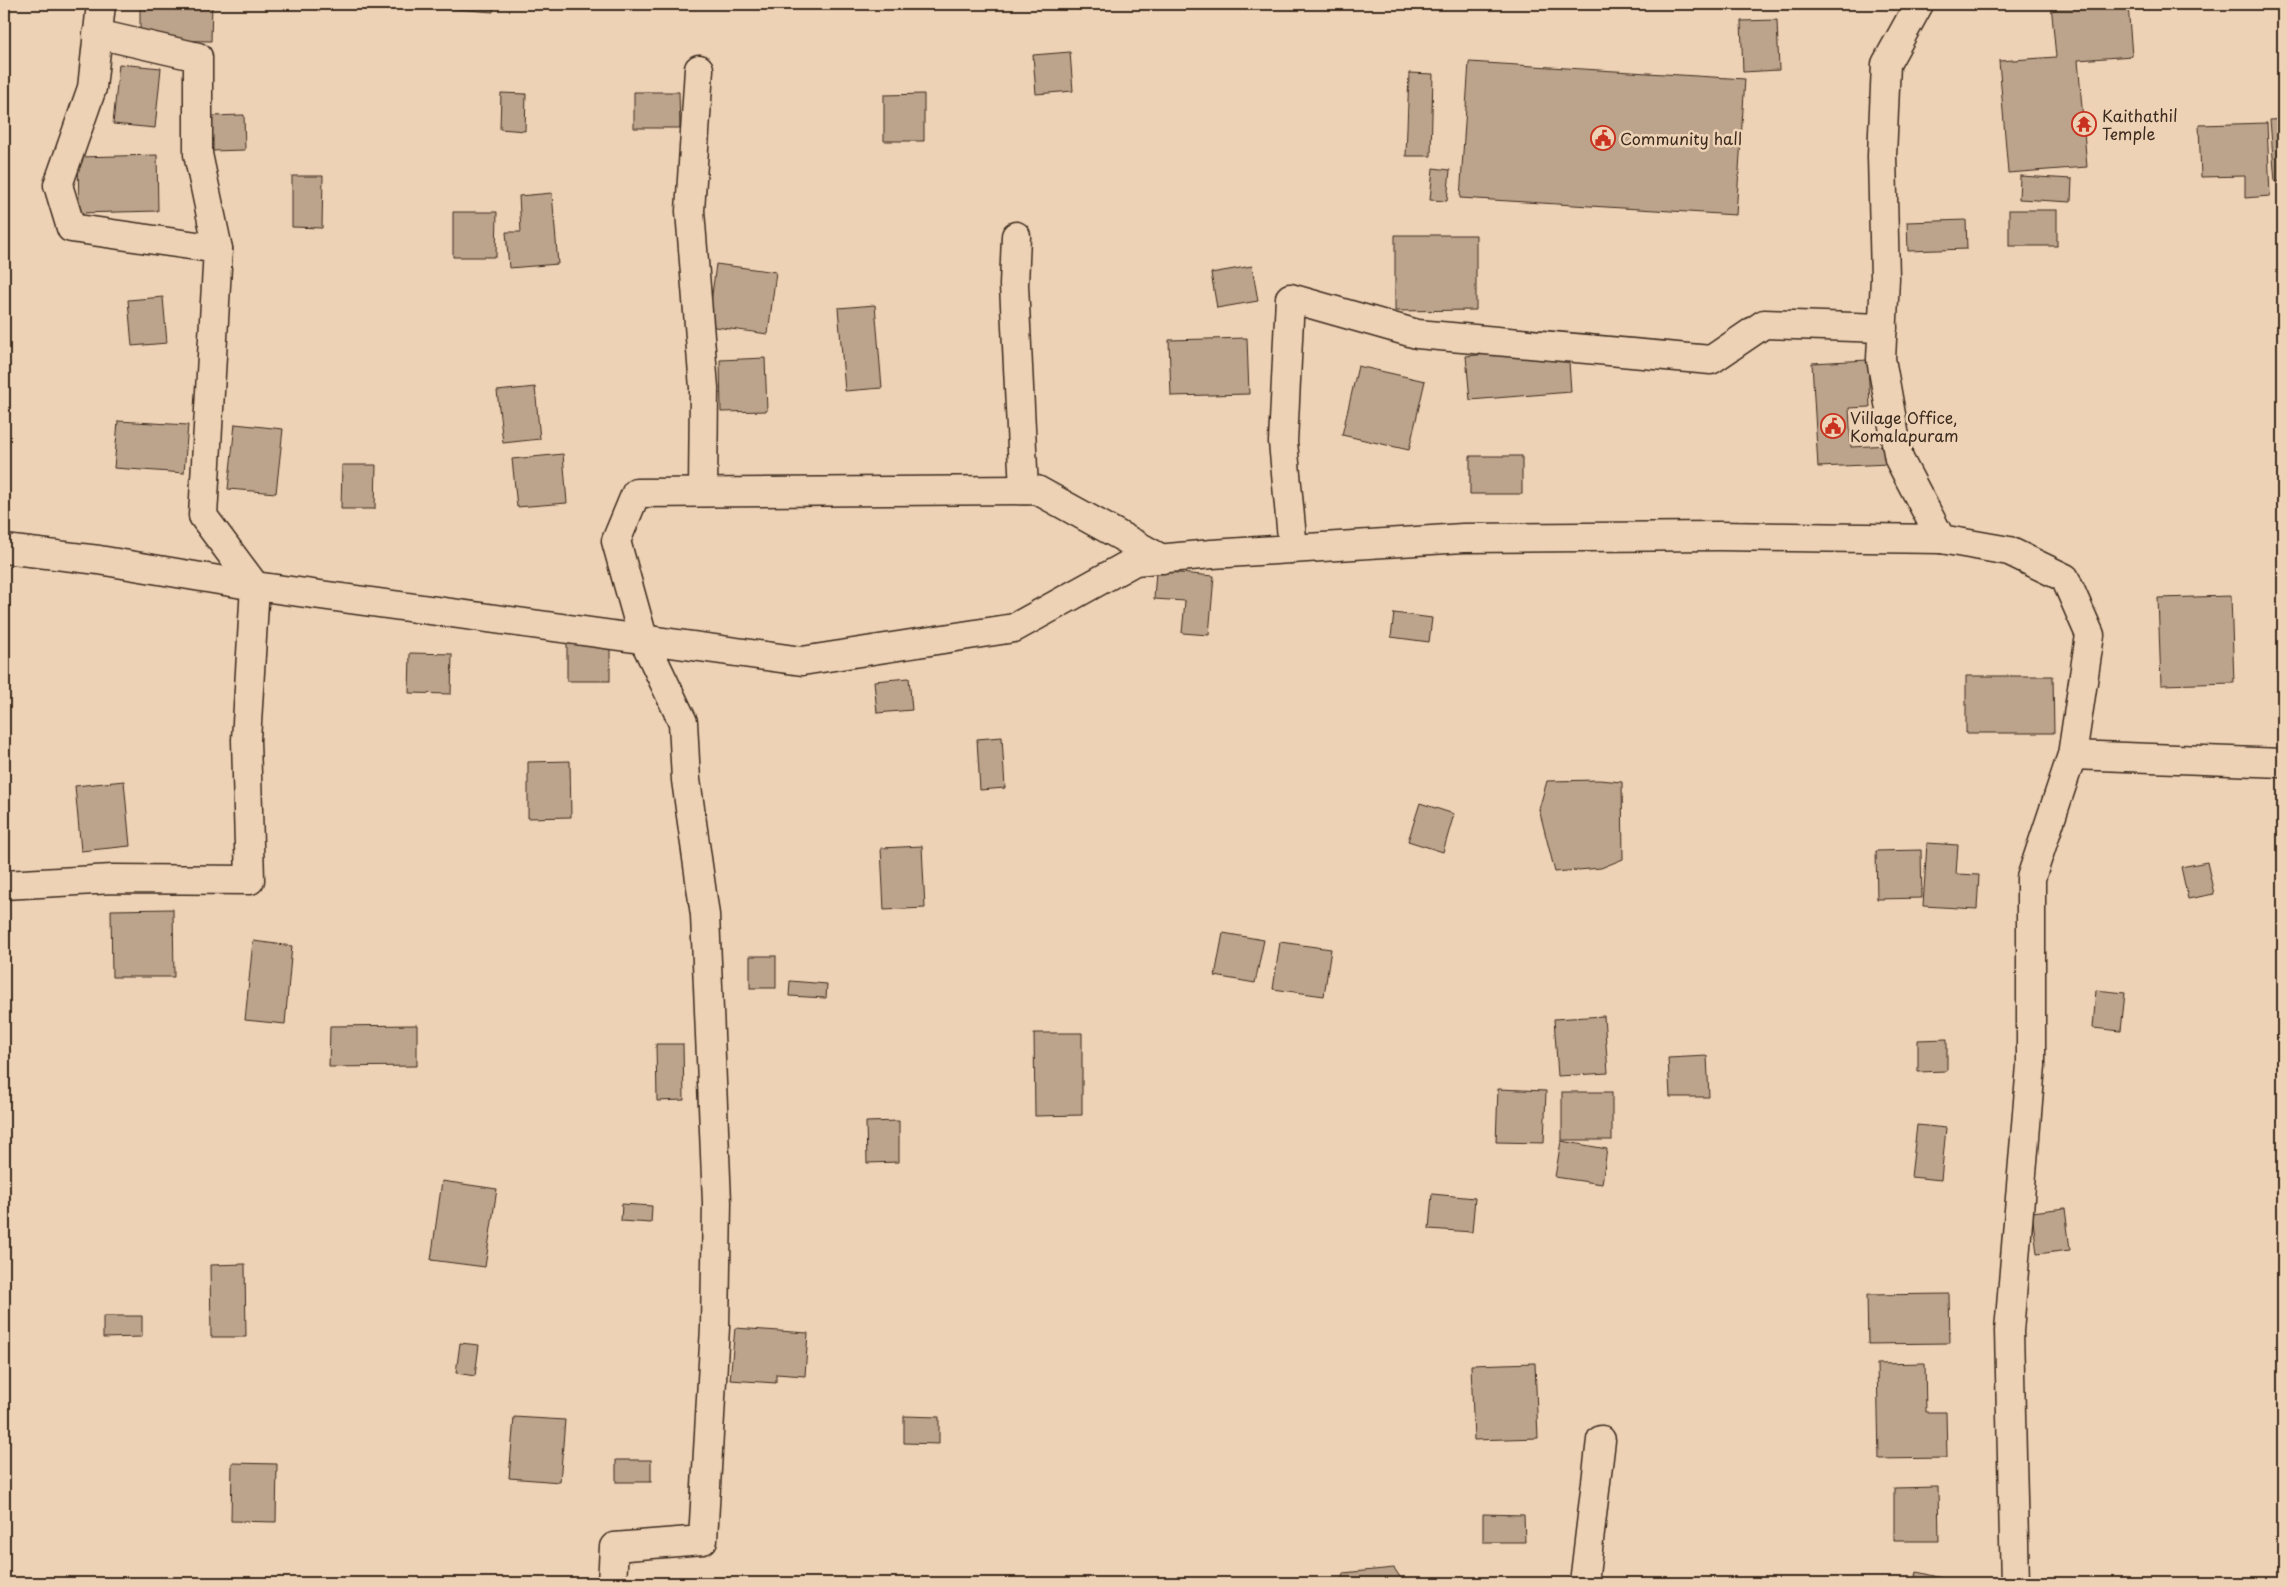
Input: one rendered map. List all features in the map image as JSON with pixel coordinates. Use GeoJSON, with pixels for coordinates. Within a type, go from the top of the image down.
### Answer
{"type":"FeatureCollection","features":[{"type":"Feature","properties":{"kind":"street"},"geometry":{"type":"LineString","coordinates":[[101,4],[92,88],[58,185],[70,228],[218,250]]}},
{"type":"Feature","properties":{"kind":"street"},"geometry":{"type":"LineString","coordinates":[[1919,4],[1886,64],[1882,156],[1885,278],[1881,359],[1900,459],[1941,538]]}},
{"type":"Feature","properties":{"kind":"street"},"geometry":{"type":"LineString","coordinates":[[4,885],[113,878],[250,880],[246,740],[255,586],[203,516],[218,250],[198,154],[198,57],[97,34]]}},
{"type":"Feature","properties":{"kind":"street"},"geometry":{"type":"LineString","coordinates":[[699,69],[690,212],[704,388],[703,492]]}},
{"type":"Feature","properties":{"kind":"street"},"geometry":{"type":"LineString","coordinates":[[1016,236],[1014,285],[1024,490]]}},
{"type":"Feature","properties":{"kind":"street"},"geometry":{"type":"LineString","coordinates":[[1293,549],[1283,442],[1290,298],[1417,334],[1711,360],[1764,324],[1882,328]]}},
{"type":"Feature","properties":{"kind":"street"},"geometry":{"type":"LineString","coordinates":[[612,1583],[614,1546],[702,1540],[714,1327],[717,1202],[705,915],[686,780],[683,722],[643,638],[616,541],[636,493],[1036,490],[1162,559]]}},
{"type":"Feature","properties":{"kind":"street"},"geometry":{"type":"LineString","coordinates":[[4,549],[99,560],[255,586],[802,661],[1014,628],[1135,561],[1293,549],[1463,538],[1719,536],[1941,538],[2009,551],[2066,578],[2090,635],[2072,755],[2031,878],[2031,1065],[2009,1331],[2015,1583]]}},
{"type":"Feature","properties":{"kind":"street"},"geometry":{"type":"LineString","coordinates":[[2072,755],[2283,763]]}},
{"type":"Feature","properties":{"kind":"street"},"geometry":{"type":"LineString","coordinates":[[1584,1583],[1601,1440]]}},
{"type":"Feature","properties":{"kind":"building"},"geometry":{"type":"Polygon","coordinates":[[[140,4],[212,4],[211,41],[140,40],[140,4]]]}},
{"type":"Feature","properties":{"kind":"building"},"geometry":{"type":"Polygon","coordinates":[[[443,4],[494,4],[493,12],[443,8],[443,4]]]}},
{"type":"Feature","properties":{"kind":"building"},"geometry":{"type":"Polygon","coordinates":[[[2051,4],[2128,4],[2132,56],[2078,60],[2087,167],[2008,173],[1999,61],[2056,57],[2051,4]]]}},
{"type":"Feature","properties":{"kind":"building"},"geometry":{"type":"Polygon","coordinates":[[[1777,20],[1779,70],[1743,72],[1741,21],[1777,20]]]}},
{"type":"Feature","properties":{"kind":"building"},"geometry":{"type":"Polygon","coordinates":[[[1070,52],[1073,91],[1036,94],[1033,55],[1070,52]]]}},
{"type":"Feature","properties":{"kind":"building","name":"Community hall"},"geometry":{"type":"Polygon","coordinates":[[[1469,62],[1745,79],[1736,215],[1460,198],[1469,62]]]}},
{"type":"Feature","properties":{"kind":"building"},"geometry":{"type":"Polygon","coordinates":[[[119,64],[161,68],[155,128],[113,124],[119,64]]]}},
{"type":"Feature","properties":{"kind":"building"},"geometry":{"type":"Polygon","coordinates":[[[1409,73],[1433,74],[1431,156],[1406,156],[1409,73]]]}},
{"type":"Feature","properties":{"kind":"building"},"geometry":{"type":"Polygon","coordinates":[[[634,92],[679,92],[680,128],[634,128],[634,92]]]}},
{"type":"Feature","properties":{"kind":"building"},"geometry":{"type":"Polygon","coordinates":[[[501,93],[526,94],[525,131],[500,129],[501,93]]]}},
{"type":"Feature","properties":{"kind":"building"},"geometry":{"type":"Polygon","coordinates":[[[924,94],[924,141],[884,141],[884,95],[924,94]]]}},
{"type":"Feature","properties":{"kind":"building"},"geometry":{"type":"Polygon","coordinates":[[[244,115],[245,150],[212,151],[211,116],[244,115]]]}},
{"type":"Feature","properties":{"kind":"building"},"geometry":{"type":"Polygon","coordinates":[[[2283,119],[2283,181],[2275,182],[2270,120],[2283,119]]]}},
{"type":"Feature","properties":{"kind":"building"},"geometry":{"type":"Polygon","coordinates":[[[2267,123],[2270,196],[2245,198],[2245,176],[2201,177],[2199,125],[2267,123]]]}},
{"type":"Feature","properties":{"kind":"building"},"geometry":{"type":"Polygon","coordinates":[[[157,155],[158,211],[79,213],[78,157],[157,155]]]}},
{"type":"Feature","properties":{"kind":"building"},"geometry":{"type":"Polygon","coordinates":[[[1433,168],[1450,170],[1447,201],[1430,200],[1433,168]]]}},
{"type":"Feature","properties":{"kind":"building"},"geometry":{"type":"Polygon","coordinates":[[[292,176],[323,176],[322,228],[292,227],[292,176]]]}},
{"type":"Feature","properties":{"kind":"building"},"geometry":{"type":"Polygon","coordinates":[[[2020,176],[2072,179],[2071,202],[2019,199],[2020,176]]]}},
{"type":"Feature","properties":{"kind":"building"},"geometry":{"type":"Polygon","coordinates":[[[552,193],[558,264],[509,268],[506,232],[521,232],[519,196],[552,193]]]}},
{"type":"Feature","properties":{"kind":"building"},"geometry":{"type":"Polygon","coordinates":[[[2009,210],[2057,210],[2057,246],[2009,246],[2009,210]]]}},
{"type":"Feature","properties":{"kind":"building"},"geometry":{"type":"Polygon","coordinates":[[[453,212],[497,212],[496,257],[453,257],[453,212]]]}},
{"type":"Feature","properties":{"kind":"building"},"geometry":{"type":"Polygon","coordinates":[[[1966,220],[1967,249],[1908,251],[1907,222],[1966,220]]]}},
{"type":"Feature","properties":{"kind":"building"},"geometry":{"type":"Polygon","coordinates":[[[1395,235],[1476,235],[1476,310],[1395,311],[1395,235]]]}},
{"type":"Feature","properties":{"kind":"building"},"geometry":{"type":"Polygon","coordinates":[[[716,264],[776,272],[768,334],[708,326],[716,264]]]}},
{"type":"Feature","properties":{"kind":"building"},"geometry":{"type":"Polygon","coordinates":[[[1252,266],[1258,301],[1217,308],[1211,273],[1252,266]]]}},
{"type":"Feature","properties":{"kind":"building"},"geometry":{"type":"Polygon","coordinates":[[[163,297],[167,343],[132,346],[128,300],[163,297]]]}},
{"type":"Feature","properties":{"kind":"building"},"geometry":{"type":"Polygon","coordinates":[[[875,305],[882,388],[845,391],[838,308],[875,305]]]}},
{"type":"Feature","properties":{"kind":"building"},"geometry":{"type":"Polygon","coordinates":[[[1247,338],[1249,394],[1171,396],[1169,340],[1247,338]]]}},
{"type":"Feature","properties":{"kind":"building"},"geometry":{"type":"Polygon","coordinates":[[[1568,347],[1571,392],[1470,400],[1466,356],[1568,347]]]}},
{"type":"Feature","properties":{"kind":"building"},"geometry":{"type":"Polygon","coordinates":[[[765,358],[767,411],[721,412],[720,360],[765,358]]]}},
{"type":"Feature","properties":{"kind":"building","name":"Village Office, Komalapuram"},"geometry":{"type":"Polygon","coordinates":[[[1868,360],[1870,407],[1849,408],[1851,447],[1889,445],[1890,464],[1818,467],[1812,363],[1868,360]]]}},
{"type":"Feature","properties":{"kind":"building"},"geometry":{"type":"Polygon","coordinates":[[[1358,366],[1425,381],[1409,450],[1342,435],[1358,366]]]}},
{"type":"Feature","properties":{"kind":"building"},"geometry":{"type":"Polygon","coordinates":[[[535,387],[540,439],[503,443],[497,391],[535,387]]]}},
{"type":"Feature","properties":{"kind":"building"},"geometry":{"type":"Polygon","coordinates":[[[118,421],[188,425],[184,473],[114,468],[118,421]]]}},
{"type":"Feature","properties":{"kind":"building"},"geometry":{"type":"Polygon","coordinates":[[[235,424],[283,429],[276,493],[228,489],[235,424]]]}},
{"type":"Feature","properties":{"kind":"building"},"geometry":{"type":"Polygon","coordinates":[[[563,454],[567,503],[517,507],[512,459],[563,454]]]}},
{"type":"Feature","properties":{"kind":"building"},"geometry":{"type":"Polygon","coordinates":[[[1470,456],[1522,456],[1522,494],[1470,494],[1470,456]]]}},
{"type":"Feature","properties":{"kind":"building"},"geometry":{"type":"Polygon","coordinates":[[[342,465],[376,465],[375,509],[341,509],[342,465]]]}},
{"type":"Feature","properties":{"kind":"building"},"geometry":{"type":"Polygon","coordinates":[[[1156,571],[1214,576],[1209,635],[1182,633],[1185,601],[1154,599],[1156,571]]]}},
{"type":"Feature","properties":{"kind":"building"},"geometry":{"type":"Polygon","coordinates":[[[2231,596],[2234,683],[2161,685],[2158,598],[2231,596]]]}},
{"type":"Feature","properties":{"kind":"building"},"geometry":{"type":"Polygon","coordinates":[[[1394,613],[1432,618],[1429,642],[1391,637],[1394,613]]]}},
{"type":"Feature","properties":{"kind":"building"},"geometry":{"type":"Polygon","coordinates":[[[567,643],[610,643],[610,681],[567,681],[567,643]]]}},
{"type":"Feature","properties":{"kind":"building"},"geometry":{"type":"Polygon","coordinates":[[[410,653],[452,654],[451,694],[409,693],[410,653]]]}},
{"type":"Feature","properties":{"kind":"building"},"geometry":{"type":"Polygon","coordinates":[[[1966,676],[2053,676],[2054,733],[1966,733],[1966,676]]]}},
{"type":"Feature","properties":{"kind":"building"},"geometry":{"type":"Polygon","coordinates":[[[909,678],[912,710],[877,713],[874,681],[909,678]]]}},
{"type":"Feature","properties":{"kind":"building"},"geometry":{"type":"Polygon","coordinates":[[[1002,737],[1005,788],[980,790],[977,739],[1002,737]]]}},
{"type":"Feature","properties":{"kind":"building"},"geometry":{"type":"Polygon","coordinates":[[[570,761],[571,817],[528,818],[528,762],[570,761]]]}},
{"type":"Feature","properties":{"kind":"building"},"geometry":{"type":"Polygon","coordinates":[[[1599,780],[1622,782],[1623,859],[1601,868],[1555,872],[1539,809],[1547,781],[1599,780]]]}},
{"type":"Feature","properties":{"kind":"building"},"geometry":{"type":"Polygon","coordinates":[[[124,781],[130,846],[81,851],[75,786],[124,781]]]}},
{"type":"Feature","properties":{"kind":"building"},"geometry":{"type":"Polygon","coordinates":[[[1420,803],[1454,814],[1443,852],[1408,841],[1420,803]]]}},
{"type":"Feature","properties":{"kind":"building"},"geometry":{"type":"Polygon","coordinates":[[[1927,843],[1958,845],[1956,874],[1979,875],[1977,909],[1923,906],[1927,843]]]}},
{"type":"Feature","properties":{"kind":"building"},"geometry":{"type":"Polygon","coordinates":[[[922,846],[925,908],[884,910],[881,848],[922,846]]]}},
{"type":"Feature","properties":{"kind":"building"},"geometry":{"type":"Polygon","coordinates":[[[1921,850],[1922,898],[1877,899],[1876,851],[1921,850]]]}},
{"type":"Feature","properties":{"kind":"building"},"geometry":{"type":"Polygon","coordinates":[[[2207,862],[2214,894],[2188,899],[2181,867],[2207,862]]]}},
{"type":"Feature","properties":{"kind":"building"},"geometry":{"type":"Polygon","coordinates":[[[173,909],[174,977],[112,977],[111,910],[173,909]]]}},
{"type":"Feature","properties":{"kind":"building"},"geometry":{"type":"Polygon","coordinates":[[[1223,933],[1264,940],[1255,983],[1215,976],[1223,933]]]}},
{"type":"Feature","properties":{"kind":"building"},"geometry":{"type":"Polygon","coordinates":[[[253,941],[292,946],[285,1024],[245,1020],[253,941]]]}},
{"type":"Feature","properties":{"kind":"building"},"geometry":{"type":"Polygon","coordinates":[[[1280,942],[1331,949],[1324,996],[1273,989],[1280,942]]]}},
{"type":"Feature","properties":{"kind":"building"},"geometry":{"type":"Polygon","coordinates":[[[750,956],[776,956],[776,988],[750,988],[750,956]]]}},
{"type":"Feature","properties":{"kind":"building"},"geometry":{"type":"Polygon","coordinates":[[[790,981],[827,984],[826,998],[789,996],[790,981]]]}},
{"type":"Feature","properties":{"kind":"building"},"geometry":{"type":"Polygon","coordinates":[[[2096,990],[2125,993],[2121,1031],[2093,1028],[2096,990]]]}},
{"type":"Feature","properties":{"kind":"building"},"geometry":{"type":"Polygon","coordinates":[[[1604,1016],[1608,1073],[1558,1076],[1554,1019],[1604,1016]]]}},
{"type":"Feature","properties":{"kind":"building"},"geometry":{"type":"Polygon","coordinates":[[[417,1025],[417,1066],[329,1067],[330,1026],[417,1025]]]}},
{"type":"Feature","properties":{"kind":"building"},"geometry":{"type":"Polygon","coordinates":[[[1034,1033],[1082,1033],[1082,1115],[1035,1116],[1034,1033]]]}},
{"type":"Feature","properties":{"kind":"building"},"geometry":{"type":"Polygon","coordinates":[[[1947,1039],[1947,1071],[1918,1072],[1918,1040],[1947,1039]]]}},
{"type":"Feature","properties":{"kind":"building"},"geometry":{"type":"Polygon","coordinates":[[[656,1044],[683,1044],[684,1100],[657,1101],[656,1044]]]}},
{"type":"Feature","properties":{"kind":"building"},"geometry":{"type":"Polygon","coordinates":[[[1707,1056],[1709,1097],[1670,1097],[1668,1058],[1707,1056]]]}},
{"type":"Feature","properties":{"kind":"building"},"geometry":{"type":"Polygon","coordinates":[[[1498,1089],[1546,1091],[1544,1143],[1496,1142],[1498,1089]]]}},
{"type":"Feature","properties":{"kind":"building"},"geometry":{"type":"Polygon","coordinates":[[[1562,1092],[1612,1092],[1612,1140],[1562,1140],[1562,1092]]]}},
{"type":"Feature","properties":{"kind":"building"},"geometry":{"type":"Polygon","coordinates":[[[899,1121],[899,1162],[867,1163],[866,1122],[899,1121]]]}},
{"type":"Feature","properties":{"kind":"building"},"geometry":{"type":"Polygon","coordinates":[[[1917,1125],[1946,1128],[1941,1180],[1911,1177],[1917,1125]]]}},
{"type":"Feature","properties":{"kind":"building"},"geometry":{"type":"Polygon","coordinates":[[[1561,1141],[1607,1149],[1602,1184],[1555,1177],[1561,1141]]]}},
{"type":"Feature","properties":{"kind":"building"},"geometry":{"type":"Polygon","coordinates":[[[442,1181],[497,1189],[485,1267],[431,1260],[442,1181]]]}},
{"type":"Feature","properties":{"kind":"building"},"geometry":{"type":"Polygon","coordinates":[[[1432,1194],[1475,1198],[1472,1232],[1429,1229],[1432,1194]]]}},
{"type":"Feature","properties":{"kind":"building"},"geometry":{"type":"Polygon","coordinates":[[[622,1204],[652,1206],[651,1223],[621,1221],[622,1204]]]}},
{"type":"Feature","properties":{"kind":"building"},"geometry":{"type":"Polygon","coordinates":[[[2065,1208],[2070,1250],[2037,1254],[2032,1212],[2065,1208]]]}},
{"type":"Feature","properties":{"kind":"building"},"geometry":{"type":"Polygon","coordinates":[[[245,1264],[246,1337],[211,1337],[210,1265],[245,1264]]]}},
{"type":"Feature","properties":{"kind":"building"},"geometry":{"type":"Polygon","coordinates":[[[1949,1294],[1950,1343],[1868,1344],[1867,1295],[1949,1294]]]}},
{"type":"Feature","properties":{"kind":"building"},"geometry":{"type":"Polygon","coordinates":[[[103,1316],[142,1316],[142,1337],[103,1338],[103,1316]]]}},
{"type":"Feature","properties":{"kind":"building"},"geometry":{"type":"Polygon","coordinates":[[[735,1328],[808,1333],[805,1376],[776,1374],[776,1383],[730,1380],[735,1328]]]}},
{"type":"Feature","properties":{"kind":"building"},"geometry":{"type":"Polygon","coordinates":[[[460,1343],[479,1345],[475,1376],[456,1373],[460,1343]]]}},
{"type":"Feature","properties":{"kind":"building"},"geometry":{"type":"Polygon","coordinates":[[[1535,1363],[1538,1438],[1474,1440],[1471,1365],[1535,1363]]]}},
{"type":"Feature","properties":{"kind":"building"},"geometry":{"type":"Polygon","coordinates":[[[1925,1363],[1926,1412],[1946,1412],[1947,1458],[1879,1459],[1877,1364],[1925,1363]]]}},
{"type":"Feature","properties":{"kind":"building"},"geometry":{"type":"Polygon","coordinates":[[[904,1416],[939,1417],[939,1444],[904,1443],[904,1416]]]}},
{"type":"Feature","properties":{"kind":"building"},"geometry":{"type":"Polygon","coordinates":[[[514,1417],[565,1420],[560,1482],[509,1478],[514,1417]]]}},
{"type":"Feature","properties":{"kind":"building"},"geometry":{"type":"Polygon","coordinates":[[[616,1460],[651,1460],[651,1482],[616,1482],[616,1460]]]}},
{"type":"Feature","properties":{"kind":"building"},"geometry":{"type":"Polygon","coordinates":[[[232,1463],[277,1464],[276,1522],[231,1521],[232,1463]]]}},
{"type":"Feature","properties":{"kind":"building"},"geometry":{"type":"Polygon","coordinates":[[[1938,1487],[1939,1541],[1894,1541],[1894,1488],[1938,1487]]]}},
{"type":"Feature","properties":{"kind":"building"},"geometry":{"type":"Polygon","coordinates":[[[1483,1514],[1524,1515],[1525,1542],[1483,1542],[1483,1514]]]}},
{"type":"Feature","properties":{"kind":"building"},"geometry":{"type":"Polygon","coordinates":[[[1394,1568],[1404,1583],[1341,1583],[1343,1573],[1394,1568]]]}},
{"type":"Feature","properties":{"kind":"building"},"geometry":{"type":"Polygon","coordinates":[[[1917,1572],[1951,1580],[1951,1583],[1914,1583],[1917,1572]]]}},
{"type":"Feature","properties":{"kind":"place","name":"Kaithathil Temple"},"geometry":{"type":"Point","coordinates":[2084,124]}},
{"type":"Feature","properties":{"kind":"place","name":"Community hall"},"geometry":{"type":"Point","coordinates":[1603,138]}},
{"type":"Feature","properties":{"kind":"place","name":"Village Office, Komalapuram"},"geometry":{"type":"Point","coordinates":[1833,426]}}]}
